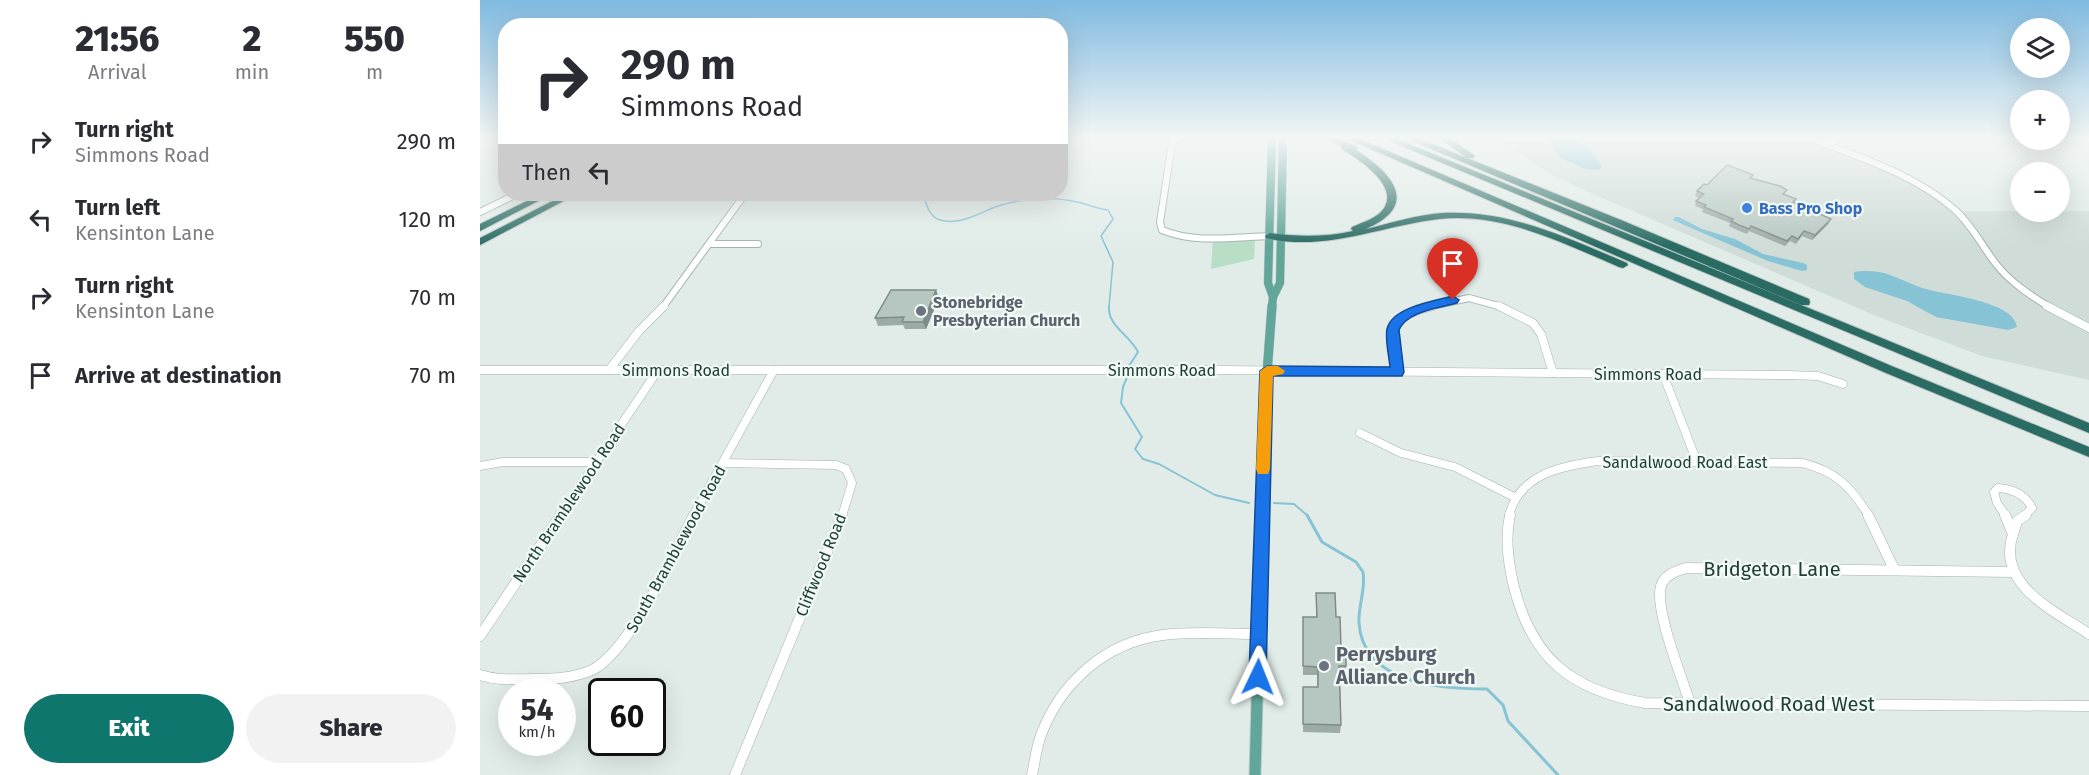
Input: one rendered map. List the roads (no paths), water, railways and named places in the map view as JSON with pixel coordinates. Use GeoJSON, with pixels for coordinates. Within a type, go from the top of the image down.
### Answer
{"type":"FeatureCollection","features":[{"type":"Feature","properties":{"kind":"highway"},"geometry":{"type":"LineString","coordinates":[[1270,236],[1355,229],[1377,220],[1390,206],[1392,191],[1380,173]]}},
{"type":"Feature","properties":{"kind":"highway"},"geometry":{"type":"LineString","coordinates":[[1411,173],[1596,253],[1864,362],[1890,370]]}},
{"type":"Feature","properties":{"kind":"highway"},"geometry":{"type":"LineString","coordinates":[[1431,173],[1890,370],[2089,452]]}},
{"type":"Feature","properties":{"kind":"highway"},"geometry":{"type":"LineString","coordinates":[[1472,173],[2089,428]]}},
{"type":"Feature","properties":{"kind":"highway"},"geometry":{"type":"LineString","coordinates":[[1495,173],[1754,280],[1990,383],[2034,405]]}},
{"type":"Feature","properties":{"kind":"highway"},"geometry":{"type":"LineString","coordinates":[[1502,173],[1524,185]]}},
{"type":"Feature","properties":{"kind":"highway"},"geometry":{"type":"LineString","coordinates":[[480,228],[534,201]]}},
{"type":"Feature","properties":{"kind":"highway"},"geometry":{"type":"LineString","coordinates":[[480,242],[559,201]]}},
{"type":"Feature","properties":{"kind":"highway"},"geometry":{"type":"LineString","coordinates":[[1282,235],[1343,238],[1428,218],[1468,216],[1523,226],[1596,253]]}},
{"type":"Feature","properties":{"kind":"main road"},"geometry":{"type":"LineString","coordinates":[[1271,173],[1268,283],[1273,297]]}},
{"type":"Feature","properties":{"kind":"main road"},"geometry":{"type":"LineString","coordinates":[[1255,775],[1267,371],[1273,297],[1280,283],[1282,173]]}},
{"type":"Feature","properties":{"kind":"street"},"geometry":{"type":"LineString","coordinates":[[1168,173],[1160,222],[1162,230],[1173,236],[1188,237],[1270,236]]}},
{"type":"Feature","properties":{"kind":"street"},"geometry":{"type":"LineString","coordinates":[[1896,173],[1929,191],[1964,219],[1994,261],[2013,281],[2089,328]]}},
{"type":"Feature","properties":{"kind":"street"},"geometry":{"type":"LineString","coordinates":[[480,212],[503,201]]}},
{"type":"Feature","properties":{"kind":"street"},"geometry":{"type":"LineString","coordinates":[[609,370],[639,331],[670,300],[740,201]]}},
{"type":"Feature","properties":{"kind":"street"},"geometry":{"type":"LineString","coordinates":[[710,244],[758,244]]}},
{"type":"Feature","properties":{"kind":"street"},"geometry":{"type":"LineString","coordinates":[[1397,372],[1393,330],[1399,319],[1418,309],[1469,298],[1494,303],[1533,324],[1541,334],[1553,373]]}},
{"type":"Feature","properties":{"kind":"street","name":"Simmons Road"},"geometry":{"type":"LineString","coordinates":[[480,370],[1267,371],[1798,375],[1818,376],[1843,384]]}},
{"type":"Feature","properties":{"kind":"street","name":"North Bramblewood Road"},"geometry":{"type":"LineString","coordinates":[[480,636],[658,370]]}},
{"type":"Feature","properties":{"kind":"street","name":"South Bramblewood Road"},"geometry":{"type":"LineString","coordinates":[[480,675],[494,679],[570,678],[586,674],[614,656],[626,639],[774,370]]}},
{"type":"Feature","properties":{"kind":"street"},"geometry":{"type":"LineString","coordinates":[[1663,374],[1697,462]]}},
{"type":"Feature","properties":{"kind":"street"},"geometry":{"type":"LineString","coordinates":[[1360,433],[1401,453],[1455,467],[1516,498]]}},
{"type":"Feature","properties":{"kind":"street","name":"Sandalwood Road East"},"geometry":{"type":"LineString","coordinates":[[1513,581],[1505,535],[1508,514],[1516,498],[1539,476],[1569,464],[1598,461],[1802,463],[1828,470],[1854,492],[1894,569]]}},
{"type":"Feature","properties":{"kind":"street"},"geometry":{"type":"LineString","coordinates":[[480,466],[503,462],[596,462]]}},
{"type":"Feature","properties":{"kind":"street","name":"Cliffwood Road"},"geometry":{"type":"LineString","coordinates":[[723,463],[836,465],[846,469],[852,483],[847,504],[735,775]]}},
{"type":"Feature","properties":{"kind":"street"},"geometry":{"type":"LineString","coordinates":[[2013,535],[2007,515],[1994,498],[1994,492],[1998,488],[2019,493],[2031,505],[2031,512],[2018,520],[2013,535],[2008,556],[2014,572],[2033,595],[2089,634]]}},
{"type":"Feature","properties":{"kind":"street","name":"Bridgeton Lane"},"geometry":{"type":"LineString","coordinates":[[1690,703],[1659,602],[1659,589],[1668,575],[1686,568],[2014,572]]}},
{"type":"Feature","properties":{"kind":"street","name":"Sandalwood Road West"},"geometry":{"type":"LineString","coordinates":[[1513,581],[1522,618],[1545,655],[1569,676],[1598,692],[1629,701],[2089,706]]}},
{"type":"Feature","properties":{"kind":"street"},"geometry":{"type":"LineString","coordinates":[[1032,775],[1040,737],[1056,704],[1076,678],[1101,657],[1134,641],[1162,635],[1259,634]]}},
{"type":"Feature","properties":{"kind":"water"},"geometry":{"type":"Polygon","coordinates":[[[1675,217],[1702,229],[1735,239],[1763,254],[1803,263],[1807,265],[1807,270],[1802,271],[1768,261],[1675,221],[1673,220],[1675,217]]]}},
{"type":"Feature","properties":{"kind":"water"},"geometry":{"type":"Polygon","coordinates":[[[1854,272],[1884,273],[1926,289],[1978,300],[2004,311],[2013,318],[2017,327],[2008,330],[1936,317],[1907,301],[1865,287],[1854,279],[1854,272]]]}},
{"type":"Feature","properties":{"kind":"waterway"},"geometry":{"type":"LineString","coordinates":[[1068,200],[1108,210],[1113,219],[1101,236],[1113,262],[1109,307]]}},
{"type":"Feature","properties":{"kind":"waterway"},"geometry":{"type":"LineString","coordinates":[[926,201],[936,218],[948,221],[963,220],[1007,203],[1020,201]]}},
{"type":"Feature","properties":{"kind":"waterway"},"geometry":{"type":"LineString","coordinates":[[1109,307],[1109,313],[1115,325],[1138,352],[1129,366]]}},
{"type":"Feature","properties":{"kind":"waterway"},"geometry":{"type":"LineString","coordinates":[[1128,375],[1123,387],[1121,403],[1142,437],[1135,449],[1143,459],[1159,464],[1215,495],[1249,503]]}},
{"type":"Feature","properties":{"kind":"waterway"},"geometry":{"type":"LineString","coordinates":[[1274,503],[1294,504],[1307,515]]}},
{"type":"Feature","properties":{"kind":"waterway"},"geometry":{"type":"LineString","coordinates":[[1307,515],[1322,542],[1356,562],[1363,572],[1364,585],[1359,623],[1364,643],[1374,659],[1389,671],[1407,679],[1448,687],[1487,689],[1503,705],[1508,721],[1558,775]]}},
{"type":"Feature","properties":{"kind":"place","name":"Bass Pro Shop"},"geometry":{"type":"Point","coordinates":[1747,208]}},
{"type":"Feature","properties":{"kind":"place","name":"Stonebridge Presbyterian Church"},"geometry":{"type":"Point","coordinates":[921,311]}},
{"type":"Feature","properties":{"kind":"place","name":"Perrysburg Alliance Church"},"geometry":{"type":"Point","coordinates":[1324,666]}}]}
